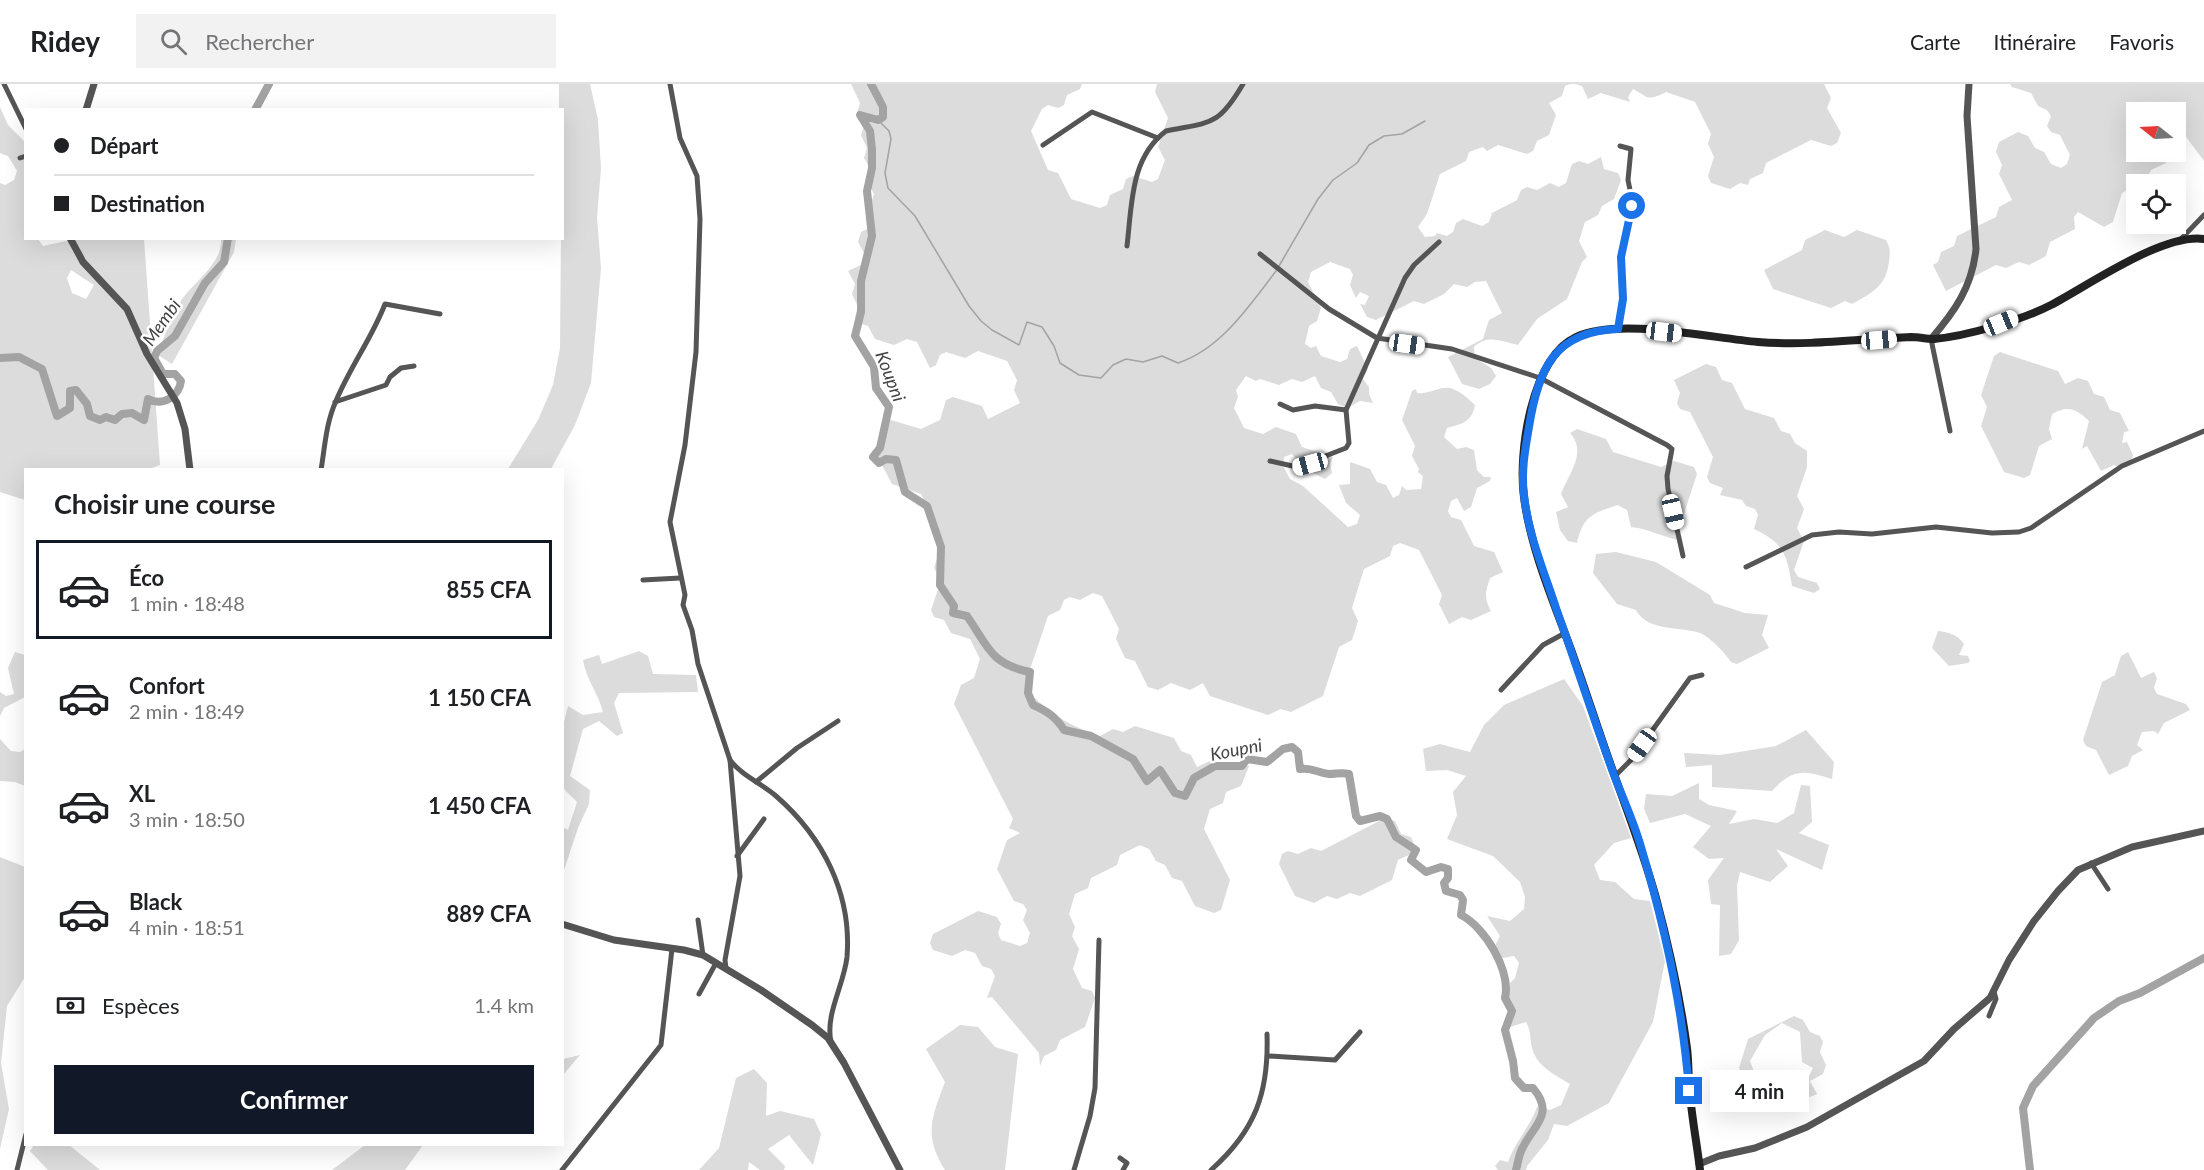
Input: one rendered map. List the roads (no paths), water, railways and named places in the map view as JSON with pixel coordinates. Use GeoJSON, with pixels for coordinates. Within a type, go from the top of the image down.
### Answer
{"type":"FeatureCollection","features":[{"type":"Feature","properties":{"kind":"main road"},"geometry":{"type":"LineString","coordinates":[[1699,1167],[1689,1091],[1688,1052],[1671,961],[1641,847],[1538,554],[1524,495],[1524,454],[1540,378],[1556,352],[1577,336],[1618,329],[1758,342],[1866,342],[1916,337],[1931,339],[1980,330],[2048,307],[2140,256],[2180,240],[2204,238]]}},
{"type":"Feature","properties":{"kind":"street"},"geometry":{"type":"LineString","coordinates":[[4,84],[24,125]]}},
{"type":"Feature","properties":{"kind":"street"},"geometry":{"type":"LineString","coordinates":[[87,108],[94,84]]}},
{"type":"Feature","properties":{"kind":"street"},"geometry":{"type":"LineString","coordinates":[[670,84],[680,138],[697,176],[700,219],[696,352],[685,445],[670,522],[685,595],[683,605],[692,630],[698,664],[730,759],[740,876],[725,960],[726,969]]}},
{"type":"Feature","properties":{"kind":"street"},"geometry":{"type":"LineString","coordinates":[[1127,246],[1137,170],[1158,138],[1166,131],[1187,129],[1212,121],[1231,105],[1243,84]]}},
{"type":"Feature","properties":{"kind":"street"},"geometry":{"type":"LineString","coordinates":[[1950,431],[1931,339],[1962,299],[1974,268],[1973,192],[1967,116],[1969,84]]}},
{"type":"Feature","properties":{"kind":"street"},"geometry":{"type":"LineString","coordinates":[[1044,145],[1092,112],[1158,138]]}},
{"type":"Feature","properties":{"kind":"street"},"geometry":{"type":"LineString","coordinates":[[1618,329],[1623,299],[1621,257],[1632,200],[1628,180],[1631,149],[1620,146]]}},
{"type":"Feature","properties":{"kind":"street"},"geometry":{"type":"LineString","coordinates":[[2180,240],[2204,215]]}},
{"type":"Feature","properties":{"kind":"street"},"geometry":{"type":"LineString","coordinates":[[71,240],[83,262],[127,309],[166,388],[177,403],[185,429],[190,468]]}},
{"type":"Feature","properties":{"kind":"street"},"geometry":{"type":"LineString","coordinates":[[1270,461],[1298,467],[1346,448],[1349,443],[1346,410],[1377,338],[1409,271],[1439,242]]}},
{"type":"Feature","properties":{"kind":"street"},"geometry":{"type":"LineString","coordinates":[[1260,254],[1329,309],[1377,338],[1452,349],[1540,378],[1672,449],[1667,476],[1668,489],[1683,556]]}},
{"type":"Feature","properties":{"kind":"street"},"geometry":{"type":"LineString","coordinates":[[321,468],[326,429],[335,402],[386,303],[440,314]]}},
{"type":"Feature","properties":{"kind":"street"},"geometry":{"type":"LineString","coordinates":[[335,402],[383,387],[400,368],[414,366]]}},
{"type":"Feature","properties":{"kind":"street"},"geometry":{"type":"LineString","coordinates":[[1280,404],[1293,410],[1315,406],[1346,410]]}},
{"type":"Feature","properties":{"kind":"street"},"geometry":{"type":"LineString","coordinates":[[1746,567],[1812,535],[1839,532],[1872,534],[1936,527],[1976,533],[2019,532],[2031,528],[2122,466],[2204,431]]}},
{"type":"Feature","properties":{"kind":"street"},"geometry":{"type":"LineString","coordinates":[[643,580],[681,578]]}},
{"type":"Feature","properties":{"kind":"street"},"geometry":{"type":"LineString","coordinates":[[1501,690],[1543,645],[1565,633]]}},
{"type":"Feature","properties":{"kind":"street"},"geometry":{"type":"LineString","coordinates":[[1615,776],[1631,760],[1690,678],[1702,675]]}},
{"type":"Feature","properties":{"kind":"street"},"geometry":{"type":"LineString","coordinates":[[756,782],[796,748],[838,721]]}},
{"type":"Feature","properties":{"kind":"street"},"geometry":{"type":"LineString","coordinates":[[730,759],[776,796],[809,831],[820,845],[835,874],[845,916],[847,958],[830,1027],[830,1040],[900,1170]]}},
{"type":"Feature","properties":{"kind":"street"},"geometry":{"type":"LineString","coordinates":[[737,856],[764,819]]}},
{"type":"Feature","properties":{"kind":"street"},"geometry":{"type":"LineString","coordinates":[[1699,1167],[1719,1156],[1755,1148],[1807,1127],[1933,1053],[1947,1035],[1994,993],[2009,960],[2039,914],[2068,879],[2091,862],[2132,847],[2204,831]]}},
{"type":"Feature","properties":{"kind":"street"},"geometry":{"type":"LineString","coordinates":[[2091,862],[2108,889]]}},
{"type":"Feature","properties":{"kind":"street"},"geometry":{"type":"LineString","coordinates":[[698,920],[703,955]]}},
{"type":"Feature","properties":{"kind":"street"},"geometry":{"type":"LineString","coordinates":[[564,925],[614,940],[703,955],[812,1025],[834,1046]]}},
{"type":"Feature","properties":{"kind":"street"},"geometry":{"type":"LineString","coordinates":[[1074,1170],[1090,1116],[1095,1088],[1099,940]]}},
{"type":"Feature","properties":{"kind":"street"},"geometry":{"type":"LineString","coordinates":[[562,1170],[661,1045],[672,949]]}},
{"type":"Feature","properties":{"kind":"street"},"geometry":{"type":"LineString","coordinates":[[699,994],[716,963]]}},
{"type":"Feature","properties":{"kind":"street"},"geometry":{"type":"LineString","coordinates":[[1989,1016],[1996,999],[1994,993]]}},
{"type":"Feature","properties":{"kind":"street"},"geometry":{"type":"LineString","coordinates":[[1268,1056],[1335,1059],[1360,1032]]}},
{"type":"Feature","properties":{"kind":"street"},"geometry":{"type":"LineString","coordinates":[[1211,1170],[1240,1142],[1250,1126],[1258,1105],[1268,1056],[1267,1034]]}},
{"type":"Feature","properties":{"kind":"street"},"geometry":{"type":"LineString","coordinates":[[17,1170],[24,1142]]}},
{"type":"Feature","properties":{"kind":"street"},"geometry":{"type":"LineString","coordinates":[[1120,1158],[1127,1163],[1123,1170]]}},
{"type":"Feature","properties":{"kind":"waterway","name":"Membi"},"geometry":{"type":"LineString","coordinates":[[256,108],[269,84]]}},
{"type":"Feature","properties":{"kind":"waterway","name":"Koupni"},"geometry":{"type":"LineString","coordinates":[[871,84],[883,107],[883,117],[878,120],[860,115],[870,131],[872,150],[872,168],[867,191],[872,236],[861,281],[861,312],[855,336],[874,367],[876,388],[889,407],[880,448],[873,457],[879,463],[886,459],[896,460],[905,492],[927,506],[941,547],[940,585],[954,606],[953,613],[967,616],[998,659],[1017,669],[1030,672],[1028,693],[1033,705],[1051,715],[1064,730],[1091,736],[1133,759],[1147,781],[1160,770],[1175,793],[1185,796],[1194,778],[1215,766],[1242,766],[1247,759],[1267,762],[1283,749],[1292,747],[1298,752],[1300,769],[1329,774],[1349,774],[1356,816],[1360,821],[1380,816],[1387,819],[1396,837],[1416,850],[1411,860],[1426,872],[1441,867],[1448,869],[1448,878],[1444,883],[1446,891],[1460,895],[1463,900],[1461,915],[1479,929],[1487,939],[1504,975],[1505,998],[1512,1011],[1505,1030],[1515,1078],[1524,1088],[1533,1088],[1542,1105],[1540,1119],[1522,1149],[1516,1170]]}},
{"type":"Feature","properties":{"kind":"waterway"},"geometry":{"type":"LineString","coordinates":[[878,120],[889,131],[891,139],[885,173],[888,188],[915,216],[969,306],[992,330],[1019,345],[1027,322],[1042,327],[1054,346],[1060,363],[1079,375],[1101,378],[1113,365],[1126,359],[1143,362],[1162,356],[1178,363],[1193,356],[1208,348],[1221,337],[1256,298],[1276,271]]}},
{"type":"Feature","properties":{"kind":"waterway"},"geometry":{"type":"LineString","coordinates":[[1279,266],[1318,199],[1333,180],[1357,163],[1369,145],[1384,136],[1402,134],[1425,121]]}},
{"type":"Feature","properties":{"kind":"waterway","name":"Membi"},"geometry":{"type":"LineString","coordinates":[[0,358],[19,357],[42,369],[57,416],[70,408],[70,391],[76,390],[87,404],[90,416],[100,420],[106,417],[115,420],[122,414],[132,413],[144,420],[148,399],[165,401],[174,395],[180,386],[181,381],[175,374],[163,374],[154,358],[157,351],[175,336],[205,283],[224,262],[228,240]]}},
{"type":"Feature","properties":{"kind":"waterway"},"geometry":{"type":"LineString","coordinates":[[2030,1170],[2023,1108],[2033,1086],[2094,1018],[2119,1001],[2140,993],[2204,958]]}}]}
